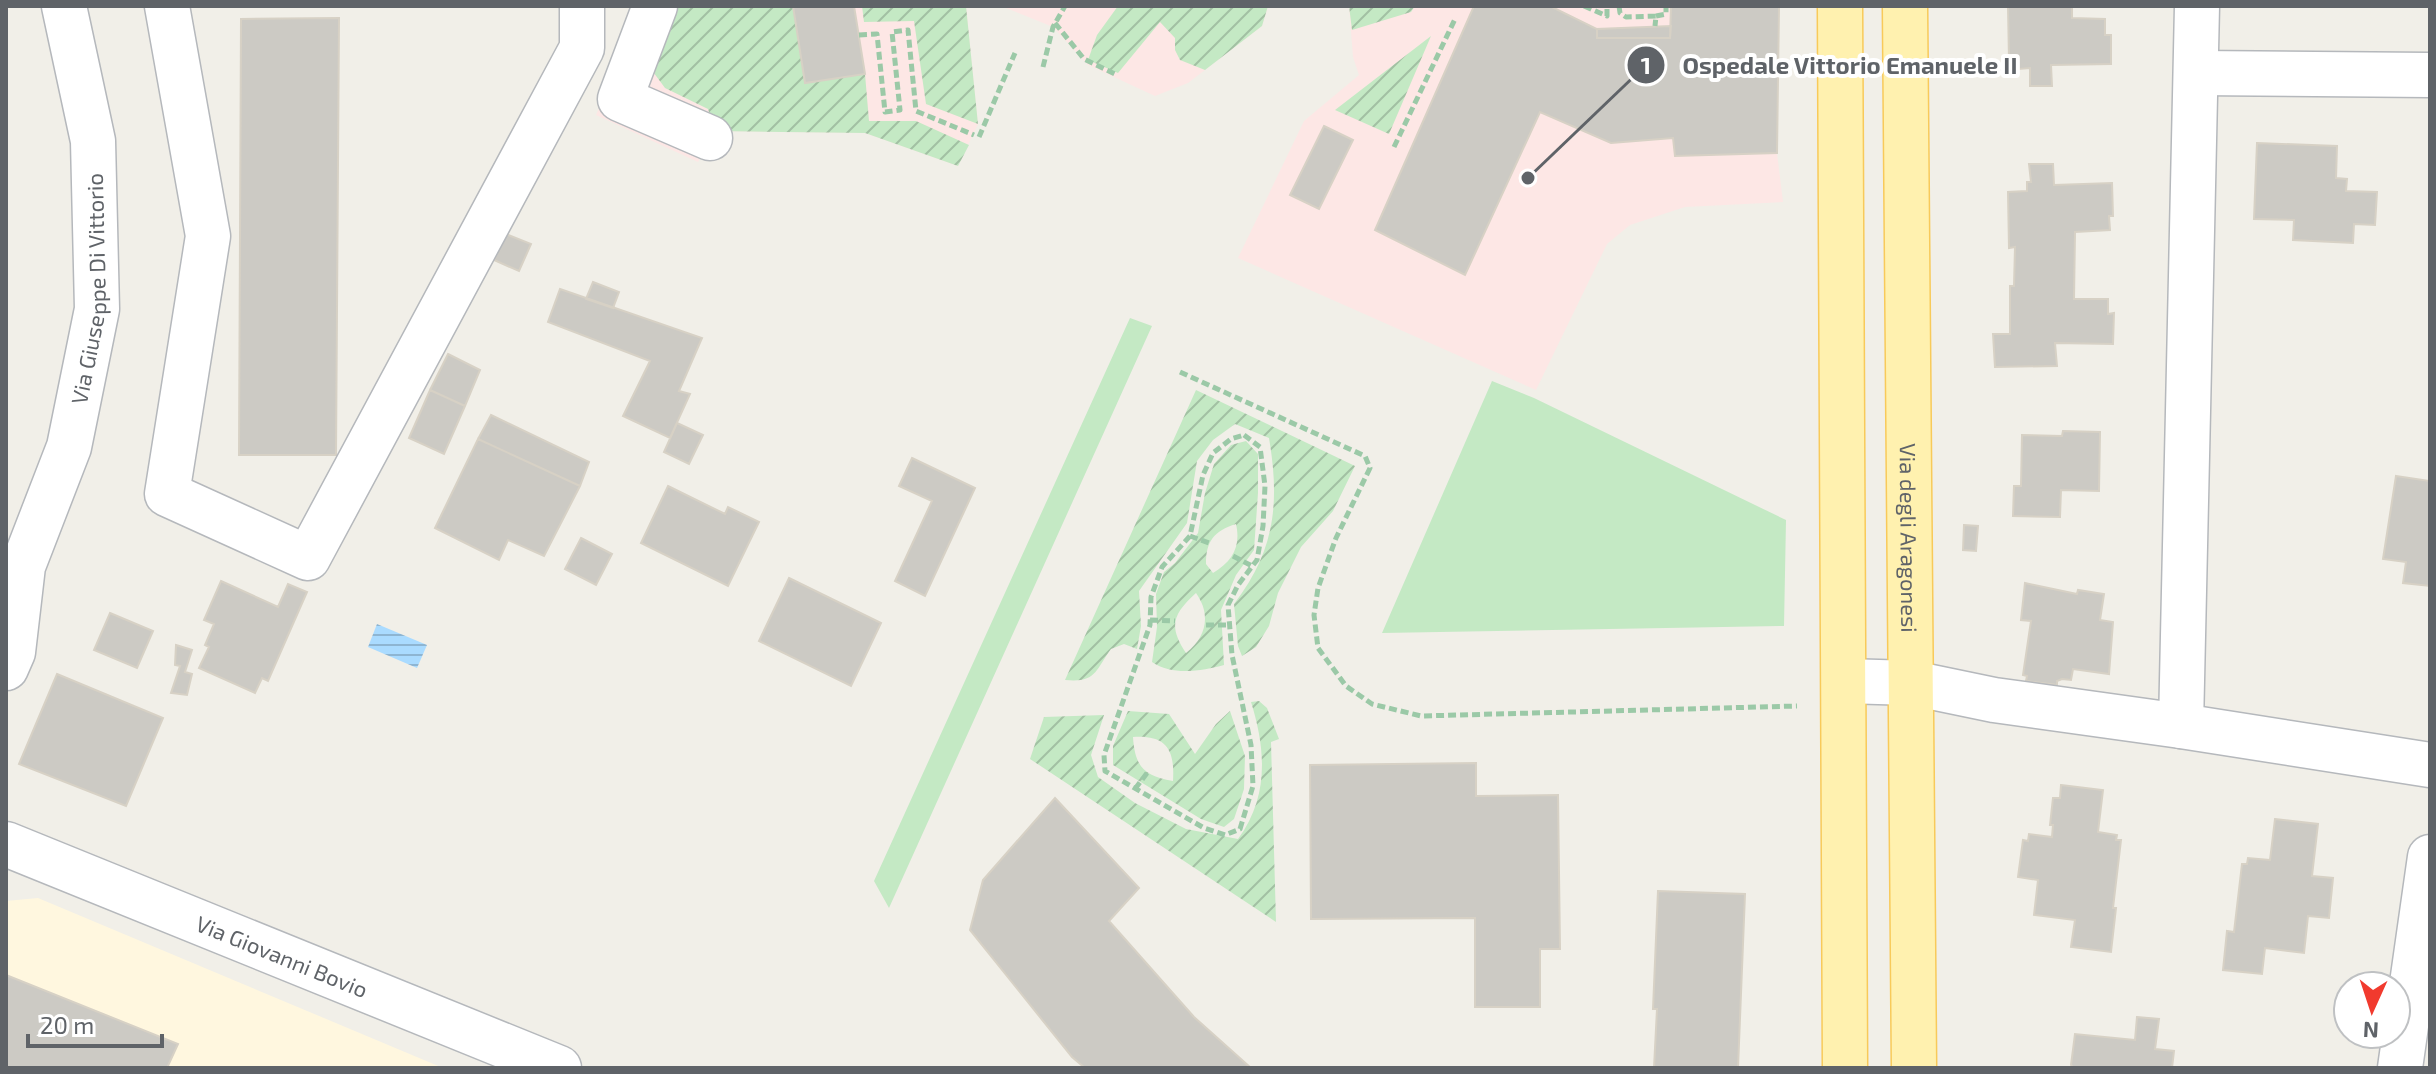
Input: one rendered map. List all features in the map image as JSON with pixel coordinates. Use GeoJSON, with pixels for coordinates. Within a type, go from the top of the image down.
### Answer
{"type":"FeatureCollection","features":[{"type":"Feature","properties":{"kind":"main road"},"geometry":{"type":"LineString","coordinates":[[1840,6],[1845,1068]]}},
{"type":"Feature","properties":{"kind":"main road","name":"Via degli Aragonesi"},"geometry":{"type":"LineString","coordinates":[[1905,6],[1914,1068]]}},
{"type":"Feature","properties":{"kind":"street","name":"Via Giuseppe Di Vittorio"},"geometry":{"type":"LineString","coordinates":[[6,668],[13,652],[14,570],[69,447],[97,309],[93,141],[64,6]]}},
{"type":"Feature","properties":{"kind":"street"},"geometry":{"type":"LineString","coordinates":[[167,6],[208,236],[167,494],[308,558],[582,48],[582,6]]}},
{"type":"Feature","properties":{"kind":"street"},"geometry":{"type":"LineString","coordinates":[[655,6],[620,99],[710,138]]}},
{"type":"Feature","properties":{"kind":"street"},"geometry":{"type":"LineString","coordinates":[[2181,726],[2197,6]]}},
{"type":"Feature","properties":{"kind":"street"},"geometry":{"type":"LineString","coordinates":[[2197,73],[2430,75]]}},
{"type":"Feature","properties":{"kind":"street"},"geometry":{"type":"LineString","coordinates":[[1845,681],[1912,683],[1994,700],[2430,765]]}},
{"type":"Feature","properties":{"kind":"street","name":"Via Giovanni Bovio"},"geometry":{"type":"LineString","coordinates":[[6,844],[559,1068]]}},
{"type":"Feature","properties":{"kind":"street"},"geometry":{"type":"LineString","coordinates":[[2400,1068],[2430,857]]}},
{"type":"Feature","properties":{"kind":"path"},"geometry":{"type":"LineString","coordinates":[[1043,67],[1055,23],[1065,6]]}},
{"type":"Feature","properties":{"kind":"path"},"geometry":{"type":"LineString","coordinates":[[1584,6],[1607,16],[1607,6]]}},
{"type":"Feature","properties":{"kind":"path"},"geometry":{"type":"LineString","coordinates":[[1619,6],[1620,13],[1626,17],[1666,14],[1666,6]]}},
{"type":"Feature","properties":{"kind":"path"},"geometry":{"type":"LineString","coordinates":[[1655,26],[1656,16]]}},
{"type":"Feature","properties":{"kind":"path"},"geometry":{"type":"LineString","coordinates":[[1394,147],[1456,17]]}},
{"type":"Feature","properties":{"kind":"path"},"geometry":{"type":"LineString","coordinates":[[1055,23],[1084,59],[1117,75]]}},
{"type":"Feature","properties":{"kind":"path"},"geometry":{"type":"LineString","coordinates":[[859,35],[877,34],[885,112],[900,110],[892,32],[908,30],[916,111],[976,136],[1015,53]]}},
{"type":"Feature","properties":{"kind":"path"},"geometry":{"type":"LineString","coordinates":[[1180,372],[1365,456],[1370,468],[1336,538],[1318,588],[1314,615],[1318,648],[1346,686],[1372,704],[1421,716],[1797,706]]}},
{"type":"Feature","properties":{"kind":"path"},"geometry":{"type":"LineString","coordinates":[[1244,435],[1260,447],[1264,466],[1263,526],[1257,560],[1228,605],[1232,655],[1251,745],[1253,786],[1240,829],[1225,835],[1204,828],[1105,771],[1104,755],[1150,620],[1151,597],[1162,567],[1190,536],[1203,475],[1213,453],[1231,439],[1244,435]]}},
{"type":"Feature","properties":{"kind":"path"},"geometry":{"type":"LineString","coordinates":[[1190,536],[1209,543]]}},
{"type":"Feature","properties":{"kind":"path"},"geometry":{"type":"LineString","coordinates":[[1233,556],[1252,566]]}},
{"type":"Feature","properties":{"kind":"path"},"geometry":{"type":"LineString","coordinates":[[1150,620],[1175,621]]}},
{"type":"Feature","properties":{"kind":"path"},"geometry":{"type":"LineString","coordinates":[[1206,625],[1230,625]]}},
{"type":"Feature","properties":{"kind":"path"},"geometry":{"type":"LineString","coordinates":[[1135,789],[1147,773]]}},
{"type":"Feature","properties":{"kind":"shaded area"},"geometry":{"type":"Polygon","coordinates":[[[643,6],[966,6],[978,124],[958,166],[865,133],[715,131],[698,162],[596,115],[643,6]]]}},
{"type":"Feature","properties":{"kind":"shaded area"},"geometry":{"type":"Polygon","coordinates":[[[1001,6],[1268,6],[1262,26],[1188,83],[1155,96],[1088,65],[1053,27],[1001,6]]]}},
{"type":"Feature","properties":{"kind":"shaded area"},"geometry":{"type":"Polygon","coordinates":[[[1349,6],[1779,6],[1777,153],[1783,202],[1685,207],[1630,225],[1607,244],[1536,390],[1238,258],[1304,121],[1359,75],[1353,57],[1349,6]]]}},
{"type":"Feature","properties":{"kind":"shaded area"},"geometry":{"type":"Polygon","coordinates":[[[38,898],[443,1068],[6,1068],[6,901],[38,898]]]}},
{"type":"Feature","properties":{"kind":"green space"},"geometry":{"type":"Polygon","coordinates":[[[673,6],[793,6],[805,83],[865,74],[869,121],[916,121],[969,145],[958,166],[865,133],[715,131],[708,109],[665,88],[648,65],[673,6]]]}},
{"type":"Feature","properties":{"kind":"green space"},"geometry":{"type":"Polygon","coordinates":[[[862,6],[966,6],[978,124],[926,104],[914,21],[864,22],[862,6]]]}},
{"type":"Feature","properties":{"kind":"green space"},"geometry":{"type":"Polygon","coordinates":[[[1118,6],[1268,6],[1262,26],[1205,70],[1180,60],[1175,50],[1175,38],[1160,22],[1118,73],[1088,60],[1097,35],[1118,6]]]}},
{"type":"Feature","properties":{"kind":"green space"},"geometry":{"type":"Polygon","coordinates":[[[1349,6],[1415,6],[1411,12],[1352,30],[1349,6]]]}},
{"type":"Feature","properties":{"kind":"green space"},"geometry":{"type":"Polygon","coordinates":[[[1431,36],[1389,134],[1335,110],[1431,36]]]}},
{"type":"Feature","properties":{"kind":"green space"},"geometry":{"type":"Polygon","coordinates":[[[1130,318],[1152,326],[889,908],[874,881],[1130,318]]]}},
{"type":"Feature","properties":{"kind":"green space"},"geometry":{"type":"Polygon","coordinates":[[[1492,381],[1534,398],[1786,520],[1784,626],[1382,633],[1492,381]]]}},
{"type":"Feature","properties":{"kind":"green space"},"geometry":{"type":"Polygon","coordinates":[[[1196,390],[1355,466],[1333,511],[1301,547],[1278,593],[1269,626],[1256,647],[1242,656],[1238,646],[1234,604],[1258,565],[1271,526],[1274,484],[1269,438],[1235,424],[1213,440],[1197,461],[1187,523],[1139,591],[1141,626],[1137,649],[1124,644],[1111,649],[1094,674],[1083,680],[1065,680],[1196,390]]]}},
{"type":"Feature","properties":{"kind":"green space"},"geometry":{"type":"Polygon","coordinates":[[[1246,441],[1258,454],[1258,493],[1254,550],[1236,575],[1221,610],[1224,665],[1197,670],[1169,669],[1152,662],[1157,627],[1156,594],[1164,572],[1198,533],[1214,464],[1231,445],[1246,441]],[[1236,524],[1222,530],[1210,543],[1206,564],[1213,573],[1234,552],[1236,524]],[[1196,593],[1182,607],[1176,621],[1177,635],[1186,653],[1199,640],[1204,625],[1204,609],[1196,593]]]}},
{"type":"Feature","properties":{"kind":"green space"},"geometry":{"type":"Polygon","coordinates":[[[1259,701],[1267,708],[1279,739],[1271,742],[1276,922],[1030,759],[1044,717],[1104,715],[1091,755],[1098,777],[1135,803],[1186,829],[1238,839],[1248,823],[1260,790],[1262,755],[1251,702],[1259,701]]]}},
{"type":"Feature","properties":{"kind":"green space"},"geometry":{"type":"Polygon","coordinates":[[[1128,711],[1169,714],[1195,754],[1216,724],[1230,711],[1245,756],[1244,789],[1234,819],[1224,827],[1201,819],[1113,765],[1113,746],[1128,711]],[[1133,737],[1139,763],[1149,773],[1173,781],[1170,752],[1161,742],[1133,737]]]}},
{"type":"Feature","properties":{"kind":"water"},"geometry":{"type":"Polygon","coordinates":[[[377,624],[427,645],[417,668],[368,647],[377,624]]]}},
{"type":"Feature","properties":{"kind":"building"},"geometry":{"type":"Polygon","coordinates":[[[793,6],[854,6],[865,74],[805,83],[793,6]]]}},
{"type":"Feature","properties":{"kind":"building"},"geometry":{"type":"Polygon","coordinates":[[[1474,6],[1550,6],[1597,29],[1597,38],[1670,38],[1671,6],[1779,6],[1777,153],[1675,156],[1673,138],[1611,143],[1540,112],[1465,275],[1375,230],[1474,6]]]}},
{"type":"Feature","properties":{"kind":"building"},"geometry":{"type":"Polygon","coordinates":[[[2008,6],[2072,6],[2072,18],[2105,19],[2105,35],[2111,35],[2111,64],[2051,65],[2052,86],[2030,86],[2030,68],[2019,69],[2018,60],[2009,60],[2008,6]]]}},
{"type":"Feature","properties":{"kind":"building"},"geometry":{"type":"Polygon","coordinates":[[[339,18],[336,455],[239,455],[241,19],[339,18]]]}},
{"type":"Feature","properties":{"kind":"building"},"geometry":{"type":"Polygon","coordinates":[[[1671,26],[1670,38],[1597,38],[1597,29],[1671,26]]]}},
{"type":"Feature","properties":{"kind":"building"},"geometry":{"type":"Polygon","coordinates":[[[1324,126],[1353,140],[1319,209],[1290,195],[1324,126]]]}},
{"type":"Feature","properties":{"kind":"building"},"geometry":{"type":"Polygon","coordinates":[[[2257,143],[2337,146],[2336,178],[2347,179],[2346,191],[2377,192],[2375,225],[2354,224],[2353,243],[2293,240],[2294,220],[2254,219],[2257,143]]]}},
{"type":"Feature","properties":{"kind":"building"},"geometry":{"type":"Polygon","coordinates":[[[2029,164],[2053,164],[2054,185],[2112,183],[2113,216],[2109,216],[2110,230],[2075,232],[2074,299],[2108,299],[2108,314],[2114,313],[2113,344],[2055,343],[2057,366],[1995,367],[1993,334],[2010,334],[2010,286],[2014,286],[2015,247],[2009,248],[2008,192],[2027,191],[2027,182],[2031,182],[2029,164]]]}},
{"type":"Feature","properties":{"kind":"building"},"geometry":{"type":"Polygon","coordinates":[[[506,234],[531,244],[519,271],[494,260],[506,234]]]}},
{"type":"Feature","properties":{"kind":"building"},"geometry":{"type":"Polygon","coordinates":[[[593,282],[619,292],[613,308],[586,299],[593,282]]]}},
{"type":"Feature","properties":{"kind":"building"},"geometry":{"type":"Polygon","coordinates":[[[560,289],[702,338],[679,391],[690,394],[670,438],[623,416],[650,361],[548,322],[560,289]]]}},
{"type":"Feature","properties":{"kind":"building"},"geometry":{"type":"Polygon","coordinates":[[[448,354],[480,370],[465,406],[430,390],[448,354]]]}},
{"type":"Feature","properties":{"kind":"building"},"geometry":{"type":"Polygon","coordinates":[[[430,390],[465,406],[444,454],[409,438],[430,390]]]}},
{"type":"Feature","properties":{"kind":"building"},"geometry":{"type":"Polygon","coordinates":[[[491,415],[589,462],[580,486],[478,439],[491,415]]]}},
{"type":"Feature","properties":{"kind":"building"},"geometry":{"type":"Polygon","coordinates":[[[677,423],[703,435],[689,464],[664,452],[677,423]]]}},
{"type":"Feature","properties":{"kind":"building"},"geometry":{"type":"Polygon","coordinates":[[[2063,431],[2100,432],[2099,491],[2061,490],[2060,517],[2013,516],[2014,486],[2021,486],[2022,435],[2062,436],[2063,431]]]}},
{"type":"Feature","properties":{"kind":"building"},"geometry":{"type":"Polygon","coordinates":[[[478,439],[580,486],[544,556],[508,540],[499,560],[435,528],[478,439]]]}},
{"type":"Feature","properties":{"kind":"building"},"geometry":{"type":"Polygon","coordinates":[[[912,458],[975,488],[925,596],[895,581],[932,501],[899,486],[912,458]]]}},
{"type":"Feature","properties":{"kind":"building"},"geometry":{"type":"Polygon","coordinates":[[[2396,476],[2430,481],[2430,586],[2403,583],[2406,562],[2383,559],[2396,476]]]}},
{"type":"Feature","properties":{"kind":"building"},"geometry":{"type":"Polygon","coordinates":[[[668,486],[725,514],[728,507],[759,522],[728,586],[641,543],[668,486]]]}},
{"type":"Feature","properties":{"kind":"building"},"geometry":{"type":"Polygon","coordinates":[[[1964,525],[1978,526],[1976,551],[1963,550],[1964,525]]]}},
{"type":"Feature","properties":{"kind":"building"},"geometry":{"type":"Polygon","coordinates":[[[581,538],[612,554],[596,585],[565,569],[581,538]]]}},
{"type":"Feature","properties":{"kind":"building"},"geometry":{"type":"Polygon","coordinates":[[[789,578],[881,623],[851,686],[759,641],[789,578]]]}},
{"type":"Feature","properties":{"kind":"building"},"geometry":{"type":"Polygon","coordinates":[[[221,581],[278,607],[288,584],[307,592],[268,681],[262,678],[255,693],[199,668],[209,647],[205,645],[214,624],[204,620],[221,581]]]}},
{"type":"Feature","properties":{"kind":"building"},"geometry":{"type":"Polygon","coordinates":[[[2025,583],[2077,594],[2078,590],[2104,594],[2100,620],[2113,622],[2109,674],[2073,669],[2071,680],[2062,679],[2057,681],[2057,685],[2026,681],[2027,676],[2023,675],[2031,621],[2021,620],[2025,583]]]}},
{"type":"Feature","properties":{"kind":"building"},"geometry":{"type":"Polygon","coordinates":[[[110,613],[153,631],[137,668],[94,650],[110,613]]]}},
{"type":"Feature","properties":{"kind":"building"},"geometry":{"type":"Polygon","coordinates":[[[176,645],[192,650],[185,672],[192,674],[187,695],[171,693],[180,666],[175,665],[176,645]]]}},
{"type":"Feature","properties":{"kind":"building"},"geometry":{"type":"Polygon","coordinates":[[[57,674],[163,718],[126,806],[19,764],[57,674]]]}},
{"type":"Feature","properties":{"kind":"building"},"geometry":{"type":"Polygon","coordinates":[[[1476,763],[1476,796],[1558,795],[1560,949],[1540,949],[1540,1007],[1475,1007],[1475,918],[1311,919],[1310,765],[1476,763]]]}},
{"type":"Feature","properties":{"kind":"building"},"geometry":{"type":"Polygon","coordinates":[[[2061,785],[2103,790],[2098,832],[2117,835],[2116,840],[2121,840],[2111,952],[2071,947],[2075,920],[2034,915],[2038,880],[2018,877],[2023,840],[2028,841],[2029,834],[2052,837],[2053,798],[2060,798],[2061,785]]]}},
{"type":"Feature","properties":{"kind":"building"},"geometry":{"type":"Polygon","coordinates":[[[1055,798],[1139,888],[1109,921],[1194,1017],[1251,1068],[1085,1068],[1072,1057],[970,930],[983,880],[1055,798]]]}},
{"type":"Feature","properties":{"kind":"building"},"geometry":{"type":"Polygon","coordinates":[[[2275,819],[2318,824],[2312,876],[2333,878],[2329,918],[2308,916],[2304,953],[2265,948],[2262,974],[2223,970],[2227,931],[2234,932],[2242,864],[2247,864],[2248,858],[2270,860],[2275,819]]]}},
{"type":"Feature","properties":{"kind":"building"},"geometry":{"type":"Polygon","coordinates":[[[1658,891],[1745,894],[1738,1068],[1654,1068],[1658,891]]]}},
{"type":"Feature","properties":{"kind":"building"},"geometry":{"type":"Polygon","coordinates":[[[6,975],[178,1044],[167,1068],[6,1068],[6,975]]]}},
{"type":"Feature","properties":{"kind":"building"},"geometry":{"type":"Polygon","coordinates":[[[2137,1017],[2159,1019],[2155,1049],[2174,1051],[2172,1068],[2074,1068],[2071,1065],[2075,1034],[2135,1040],[2137,1017]]]}},
{"type":"Feature","properties":{"kind":"place","name":"Ospedale Vittorio Emanuele II"},"geometry":{"type":"Point","coordinates":[1528,178]}}]}
